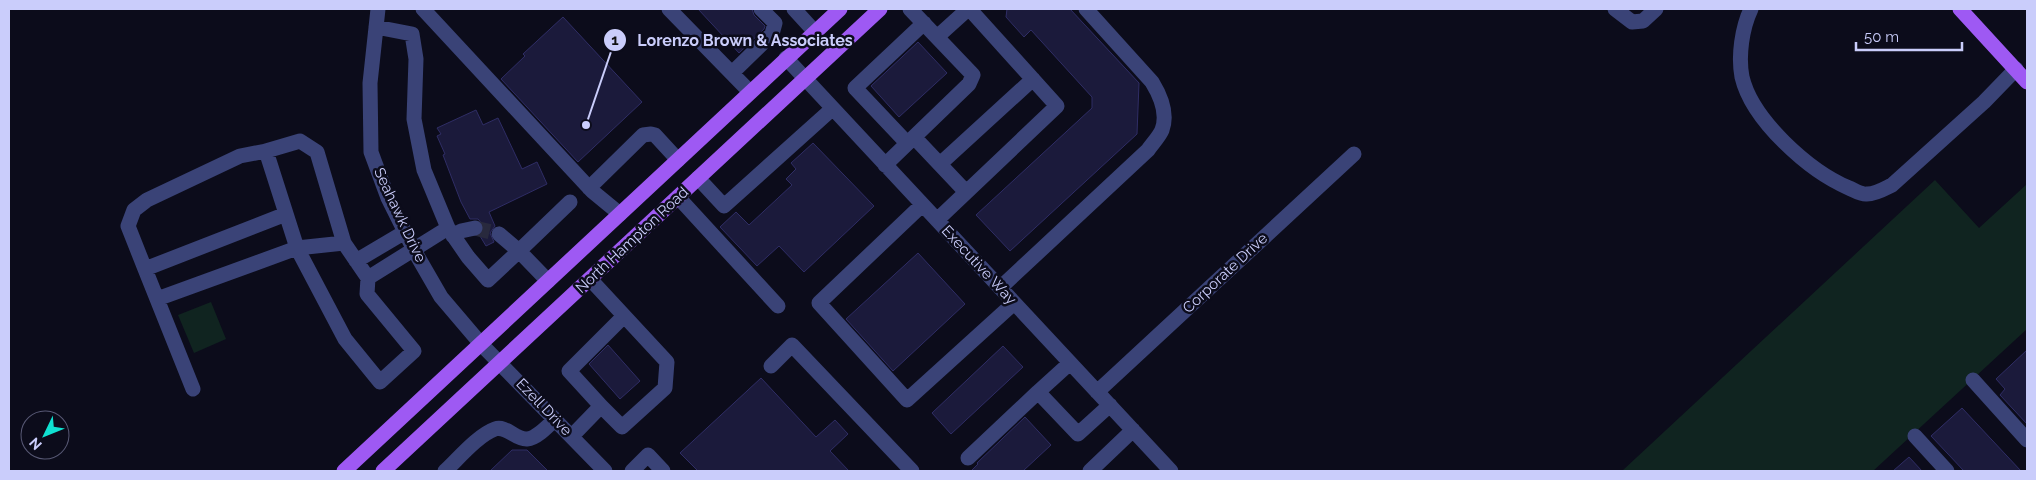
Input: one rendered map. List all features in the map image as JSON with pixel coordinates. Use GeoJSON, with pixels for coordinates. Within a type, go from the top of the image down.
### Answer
{"type":"FeatureCollection","features":[{"type":"Feature","properties":{"kind":"main road","name":"North Hampton Road"},"geometry":{"type":"LineString","coordinates":[[344,471],[840,9]]}},
{"type":"Feature","properties":{"kind":"main road","name":"North Hampton Road"},"geometry":{"type":"LineString","coordinates":[[383,471],[880,9]]}},
{"type":"Feature","properties":{"kind":"main road"},"geometry":{"type":"LineString","coordinates":[[1960,9],[2023,75]]}},
{"type":"Feature","properties":{"kind":"street","name":"Seahawk Drive"},"geometry":{"type":"LineString","coordinates":[[378,9],[370,84],[371,152],[388,198],[441,297],[481,344]]}},
{"type":"Feature","properties":{"kind":"street"},"geometry":{"type":"LineString","coordinates":[[423,9],[589,188],[620,214]]}},
{"type":"Feature","properties":{"kind":"street"},"geometry":{"type":"LineString","coordinates":[[669,9],[750,92]]}},
{"type":"Feature","properties":{"kind":"street"},"geometry":{"type":"LineString","coordinates":[[732,73],[772,34],[775,24],[761,9]]}},
{"type":"Feature","properties":{"kind":"street"},"geometry":{"type":"LineString","coordinates":[[794,9],[815,32]]}},
{"type":"Feature","properties":{"kind":"street"},"geometry":{"type":"LineString","coordinates":[[885,165],[969,84],[973,75],[910,9]]}},
{"type":"Feature","properties":{"kind":"street"},"geometry":{"type":"LineString","coordinates":[[937,37],[968,9]]}},
{"type":"Feature","properties":{"kind":"street"},"geometry":{"type":"LineString","coordinates":[[937,220],[1056,106],[974,14],[972,9]]}},
{"type":"Feature","properties":{"kind":"street"},"geometry":{"type":"LineString","coordinates":[[1000,288],[1148,150],[1162,130],[1164,118],[1160,95],[1152,82],[1086,9]]}},
{"type":"Feature","properties":{"kind":"street"},"geometry":{"type":"LineString","coordinates":[[1615,9],[1632,22],[1643,21],[1656,9]]}},
{"type":"Feature","properties":{"kind":"street"},"geometry":{"type":"LineString","coordinates":[[1751,9],[1742,42],[1742,76],[1747,91],[1760,114],[1782,140],[1808,162],[1840,184],[1865,195],[1878,192],[1892,185],[1984,102],[2023,75]]}},
{"type":"Feature","properties":{"kind":"street"},"geometry":{"type":"LineString","coordinates":[[924,24],[855,88],[940,164],[966,192]]}},
{"type":"Feature","properties":{"kind":"street"},"geometry":{"type":"LineString","coordinates":[[376,27],[412,34],[416,58],[414,120],[424,170],[451,232],[468,257],[488,280],[570,202]]}},
{"type":"Feature","properties":{"kind":"street","name":"Executive Way"},"geometry":{"type":"LineString","coordinates":[[786,58],[804,80],[1171,471]]}},
{"type":"Feature","properties":{"kind":"street"},"geometry":{"type":"LineString","coordinates":[[940,164],[1033,79]]}},
{"type":"Feature","properties":{"kind":"street"},"geometry":{"type":"LineString","coordinates":[[698,178],[724,206],[832,109]]}},
{"type":"Feature","properties":{"kind":"street"},"geometry":{"type":"LineString","coordinates":[[589,188],[643,136],[655,135],[678,160]]}},
{"type":"Feature","properties":{"kind":"street"},"geometry":{"type":"LineString","coordinates":[[193,389],[128,226],[134,210],[146,200],[240,156],[300,142],[317,152],[344,244],[368,278],[367,294],[414,351],[380,382],[345,339],[297,248],[266,151]]}},
{"type":"Feature","properties":{"kind":"street","name":"Corporate Drive"},"geometry":{"type":"LineString","coordinates":[[1097,392],[1354,154]]}},
{"type":"Feature","properties":{"kind":"street"},"geometry":{"type":"LineString","coordinates":[[678,197],[778,306]]}},
{"type":"Feature","properties":{"kind":"street"},"geometry":{"type":"LineString","coordinates":[[922,205],[819,303],[906,400],[1014,303]]}},
{"type":"Feature","properties":{"kind":"street"},"geometry":{"type":"LineString","coordinates":[[145,268],[286,214]]}},
{"type":"Feature","properties":{"kind":"street"},"geometry":{"type":"LineString","coordinates":[[368,278],[414,249],[451,232],[475,228]]}},
{"type":"Feature","properties":{"kind":"street"},"geometry":{"type":"LineString","coordinates":[[356,261],[405,232]]}},
{"type":"Feature","properties":{"kind":"street"},"geometry":{"type":"LineString","coordinates":[[499,234],[519,251],[548,281]]}},
{"type":"Feature","properties":{"kind":"street"},"geometry":{"type":"LineString","coordinates":[[157,299],[297,248],[344,244]]}},
{"type":"Feature","properties":{"kind":"street"},"geometry":{"type":"LineString","coordinates":[[590,279],[667,362],[665,388],[622,427],[569,370],[624,316]]}},
{"type":"Feature","properties":{"kind":"street","name":"Ezell Drive"},"geometry":{"type":"LineString","coordinates":[[481,344],[605,471]]}},
{"type":"Feature","properties":{"kind":"street"},"geometry":{"type":"LineString","coordinates":[[771,366],[792,345],[912,471]]}},
{"type":"Feature","properties":{"kind":"street"},"geometry":{"type":"LineString","coordinates":[[968,458],[1070,363]]}},
{"type":"Feature","properties":{"kind":"street"},"geometry":{"type":"LineString","coordinates":[[1973,380],[2027,440]]}},
{"type":"Feature","properties":{"kind":"street"},"geometry":{"type":"LineString","coordinates":[[1038,392],[1078,434],[1110,405]]}},
{"type":"Feature","properties":{"kind":"street"},"geometry":{"type":"LineString","coordinates":[[572,436],[601,406]]}},
{"type":"Feature","properties":{"kind":"street"},"geometry":{"type":"LineString","coordinates":[[444,471],[474,444],[496,428],[504,429],[527,439],[534,437],[555,419]]}},
{"type":"Feature","properties":{"kind":"street"},"geometry":{"type":"LineString","coordinates":[[1090,471],[1133,430]]}},
{"type":"Feature","properties":{"kind":"street"},"geometry":{"type":"LineString","coordinates":[[1915,436],[1947,471]]}},
{"type":"Feature","properties":{"kind":"street"},"geometry":{"type":"LineString","coordinates":[[632,471],[648,455],[663,471]]}},
{"type":"Feature","properties":{"kind":"green space"},"geometry":{"type":"Polygon","coordinates":[[[1935,180],[1979,228],[2027,184],[2027,329],[1873,471],[1622,471],[1935,180]]]}},
{"type":"Feature","properties":{"kind":"green space"},"geometry":{"type":"Polygon","coordinates":[[[211,302],[226,339],[194,353],[178,315],[211,302]]]}},
{"type":"Feature","properties":{"kind":"building"},"geometry":{"type":"Polygon","coordinates":[[[698,9],[752,9],[754,15],[765,26],[739,53],[698,9]]]}},
{"type":"Feature","properties":{"kind":"building"},"geometry":{"type":"Polygon","coordinates":[[[1007,9],[1070,9],[1139,83],[1137,134],[1010,251],[976,215],[1092,108],[1092,97],[1031,30],[1024,37],[1006,17],[1007,9]]]}},
{"type":"Feature","properties":{"kind":"building"},"geometry":{"type":"Polygon","coordinates":[[[563,17],[642,102],[578,162],[501,79],[525,56],[523,54],[563,17]]]}},
{"type":"Feature","properties":{"kind":"building"},"geometry":{"type":"Polygon","coordinates":[[[918,42],[947,73],[899,117],[871,86],[918,42]]]}},
{"type":"Feature","properties":{"kind":"building"},"geometry":{"type":"Polygon","coordinates":[[[476,110],[483,125],[498,118],[522,169],[537,162],[547,184],[489,212],[495,226],[490,233],[494,242],[486,246],[480,236],[484,231],[484,226],[478,219],[470,219],[461,202],[437,136],[441,134],[437,128],[476,110]]]}},
{"type":"Feature","properties":{"kind":"building"},"geometry":{"type":"Polygon","coordinates":[[[813,143],[874,206],[804,272],[779,246],[757,266],[720,227],[736,212],[749,225],[792,185],[786,179],[796,169],[791,163],[813,143]]]}},
{"type":"Feature","properties":{"kind":"building"},"geometry":{"type":"Polygon","coordinates":[[[918,253],[965,304],[893,371],[846,319],[918,253]]]}},
{"type":"Feature","properties":{"kind":"building"},"geometry":{"type":"Polygon","coordinates":[[[608,345],[640,381],[620,399],[589,364],[608,345]]]}},
{"type":"Feature","properties":{"kind":"building"},"geometry":{"type":"Polygon","coordinates":[[[1003,346],[1023,367],[951,434],[932,413],[1003,346]]]}},
{"type":"Feature","properties":{"kind":"building"},"geometry":{"type":"Polygon","coordinates":[[[2027,350],[2027,424],[2000,395],[2005,389],[1996,379],[2027,350]]]}},
{"type":"Feature","properties":{"kind":"building"},"geometry":{"type":"Polygon","coordinates":[[[761,378],[816,437],[835,420],[848,434],[830,451],[849,471],[698,471],[680,453],[761,378]]]}},
{"type":"Feature","properties":{"kind":"building"},"geometry":{"type":"Polygon","coordinates":[[[1962,408],[2021,471],[1964,471],[1931,436],[1962,408]]]}},
{"type":"Feature","properties":{"kind":"building"},"geometry":{"type":"Polygon","coordinates":[[[1025,417],[1051,445],[1023,471],[971,471],[977,463],[1025,417]]]}},
{"type":"Feature","properties":{"kind":"building"},"geometry":{"type":"Polygon","coordinates":[[[512,450],[527,450],[548,471],[490,471],[512,450]]]}},
{"type":"Feature","properties":{"kind":"building"},"geometry":{"type":"Polygon","coordinates":[[[1909,457],[1922,471],[1893,471],[1909,457]]]}},
{"type":"Feature","properties":{"kind":"tunnel"},"geometry":{"type":"LineString","coordinates":[[475,228],[499,234]]}},
{"type":"Feature","properties":{"kind":"place","name":"Lorenzo Brown & Associates"},"geometry":{"type":"Point","coordinates":[586,125]}}]}
